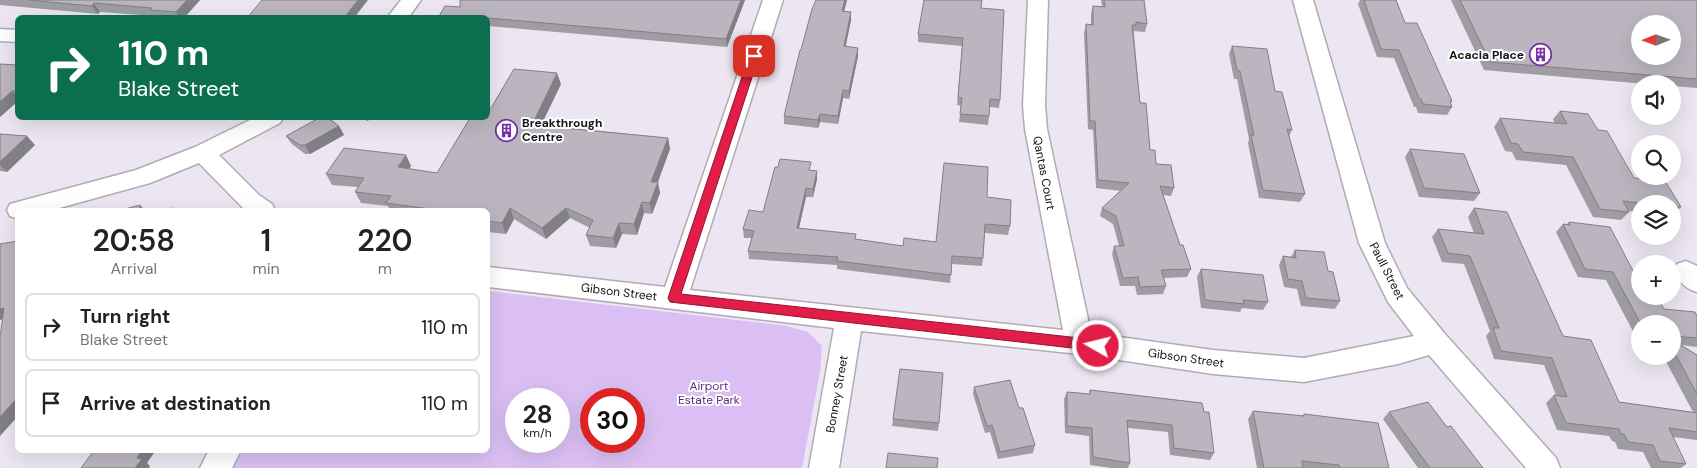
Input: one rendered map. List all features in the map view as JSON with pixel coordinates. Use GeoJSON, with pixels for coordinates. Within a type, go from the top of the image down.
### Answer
{"type":"FeatureCollection","features":[{"type":"Feature","properties":{"kind":"street"},"geometry":{"type":"LineString","coordinates":[[399,15],[410,0]]}},
{"type":"Feature","properties":{"kind":"street"},"geometry":{"type":"LineString","coordinates":[[674,298],[773,0]]}},
{"type":"Feature","properties":{"kind":"street","name":"Qantas Court"},"geometry":{"type":"LineString","coordinates":[[1038,0],[1034,105],[1036,129],[1078,343]]}},
{"type":"Feature","properties":{"kind":"street","name":"Paull Street"},"geometry":{"type":"LineString","coordinates":[[1303,0],[1372,243],[1397,295],[1434,342],[1545,468]]}},
{"type":"Feature","properties":{"kind":"street"},"geometry":{"type":"LineString","coordinates":[[0,35],[15,36]]}},
{"type":"Feature","properties":{"kind":"street"},"geometry":{"type":"LineString","coordinates":[[26,208],[142,177],[203,153],[268,120]]}},
{"type":"Feature","properties":{"kind":"street"},"geometry":{"type":"LineString","coordinates":[[203,153],[233,184],[261,208]]}},
{"type":"Feature","properties":{"kind":"street"},"geometry":{"type":"LineString","coordinates":[[0,214],[15,211]]}},
{"type":"Feature","properties":{"kind":"street","name":"Gibson Street"},"geometry":{"type":"LineString","coordinates":[[490,277],[849,319],[1078,343],[1213,362],[1304,370],[1398,352],[1434,342]]}},
{"type":"Feature","properties":{"kind":"street","name":"Bonney Street"},"geometry":{"type":"LineString","coordinates":[[824,468],[849,319]]}},
{"type":"Feature","properties":{"kind":"street"},"geometry":{"type":"LineString","coordinates":[[215,468],[224,453]]}},
{"type":"Feature","properties":{"kind":"green space","name":"Airport Estate Park"},"geometry":{"type":"Polygon","coordinates":[[[490,291],[787,326],[808,332],[822,346],[820,372],[802,468],[231,468],[240,453],[490,453],[490,291]]]}},
{"type":"Feature","properties":{"kind":"building"},"geometry":{"type":"Polygon","coordinates":[[[29,0],[187,0],[176,12],[94,3],[92,6],[29,0]]]}},
{"type":"Feature","properties":{"kind":"building"},"geometry":{"type":"Polygon","coordinates":[[[262,0],[358,0],[346,15],[250,15],[262,0]]]}},
{"type":"Feature","properties":{"kind":"building"},"geometry":{"type":"Polygon","coordinates":[[[460,0],[741,0],[726,39],[490,18],[490,15],[440,15],[445,6],[460,7],[460,0]]]}},
{"type":"Feature","properties":{"kind":"building"},"geometry":{"type":"Polygon","coordinates":[[[816,0],[845,0],[842,11],[851,12],[844,46],[858,48],[849,91],[843,90],[838,116],[820,114],[818,120],[784,116],[800,50],[816,0]]]}},
{"type":"Feature","properties":{"kind":"building"},"geometry":{"type":"Polygon","coordinates":[[[924,0],[982,0],[981,8],[1004,10],[1000,100],[990,99],[989,116],[960,114],[962,98],[958,97],[963,38],[918,34],[924,0]]]}},
{"type":"Feature","properties":{"kind":"building"},"geometry":{"type":"Polygon","coordinates":[[[1104,0],[1144,0],[1147,24],[1136,22],[1136,25],[1132,25],[1140,103],[1146,103],[1150,150],[1155,150],[1156,164],[1171,165],[1174,188],[1160,186],[1180,245],[1183,245],[1191,269],[1161,270],[1166,286],[1140,287],[1138,277],[1123,278],[1114,246],[1124,246],[1116,216],[1102,208],[1129,183],[1098,180],[1095,121],[1090,121],[1086,24],[1093,25],[1093,6],[1105,7],[1104,0]]]}},
{"type":"Feature","properties":{"kind":"building"},"geometry":{"type":"Polygon","coordinates":[[[1364,0],[1396,0],[1405,23],[1417,23],[1452,101],[1450,101],[1452,107],[1423,104],[1399,50],[1381,49],[1364,0]]]}},
{"type":"Feature","properties":{"kind":"building"},"geometry":{"type":"Polygon","coordinates":[[[1460,0],[1697,0],[1697,79],[1681,78],[1681,75],[1648,75],[1490,62],[1460,0]]]}},
{"type":"Feature","properties":{"kind":"building"},"geometry":{"type":"Polygon","coordinates":[[[1232,46],[1267,49],[1275,91],[1282,92],[1292,130],[1287,129],[1305,194],[1263,190],[1251,135],[1254,135],[1240,71],[1237,70],[1232,46]]]}},
{"type":"Feature","properties":{"kind":"building"},"geometry":{"type":"Polygon","coordinates":[[[0,64],[15,65],[15,92],[12,91],[0,102],[0,64]]]}},
{"type":"Feature","properties":{"kind":"building"},"geometry":{"type":"Polygon","coordinates":[[[514,69],[557,73],[532,125],[668,138],[651,182],[658,182],[650,203],[642,202],[634,224],[619,223],[613,238],[586,235],[593,220],[566,208],[542,228],[510,208],[502,223],[490,221],[490,208],[423,208],[386,203],[391,196],[355,192],[364,178],[326,174],[344,148],[406,155],[398,167],[437,173],[469,120],[490,120],[491,108],[514,69]]]}},
{"type":"Feature","properties":{"kind":"building"},"geometry":{"type":"Polygon","coordinates":[[[1560,111],[1588,114],[1598,130],[1607,131],[1631,173],[1631,185],[1667,185],[1674,195],[1631,195],[1631,202],[1623,201],[1629,212],[1600,209],[1573,157],[1523,152],[1518,144],[1511,143],[1500,118],[1567,124],[1560,111]]]}},
{"type":"Feature","properties":{"kind":"building"},"geometry":{"type":"Polygon","coordinates":[[[315,120],[331,120],[339,126],[305,145],[300,145],[286,136],[315,120]]]}},
{"type":"Feature","properties":{"kind":"building"},"geometry":{"type":"Polygon","coordinates":[[[0,134],[27,136],[0,162],[0,134]]]}},
{"type":"Feature","properties":{"kind":"building"},"geometry":{"type":"Polygon","coordinates":[[[1410,149],[1464,154],[1480,193],[1424,188],[1410,149]]]}},
{"type":"Feature","properties":{"kind":"building"},"geometry":{"type":"Polygon","coordinates":[[[780,159],[811,162],[809,170],[817,171],[813,189],[806,188],[797,228],[856,234],[855,239],[903,246],[904,238],[936,242],[944,163],[988,167],[987,197],[1011,200],[1010,226],[985,224],[983,258],[952,256],[951,275],[837,261],[838,257],[748,251],[754,231],[743,229],[749,210],[763,212],[775,167],[778,167],[780,159]]]}},
{"type":"Feature","properties":{"kind":"building"},"geometry":{"type":"Polygon","coordinates":[[[140,205],[140,208],[129,208],[140,205]]]}},
{"type":"Feature","properties":{"kind":"building"},"geometry":{"type":"Polygon","coordinates":[[[1474,208],[1507,212],[1563,336],[1591,340],[1619,402],[1697,413],[1697,432],[1669,428],[1686,464],[1660,461],[1653,445],[1628,442],[1619,429],[1566,423],[1554,395],[1567,397],[1552,358],[1501,351],[1493,328],[1499,328],[1470,256],[1448,253],[1438,229],[1484,234],[1474,208]]]}},
{"type":"Feature","properties":{"kind":"building"},"geometry":{"type":"Polygon","coordinates":[[[1569,222],[1610,227],[1631,267],[1631,305],[1662,305],[1664,309],[1695,312],[1697,316],[1697,338],[1681,337],[1681,315],[1636,315],[1613,272],[1585,269],[1563,224],[1570,225],[1569,222]]]}},
{"type":"Feature","properties":{"kind":"building"},"geometry":{"type":"Polygon","coordinates":[[[15,242],[15,400],[0,417],[0,337],[4,308],[0,309],[0,244],[15,242]]]}},
{"type":"Feature","properties":{"kind":"building"},"geometry":{"type":"Polygon","coordinates":[[[1295,250],[1324,252],[1328,271],[1333,272],[1340,301],[1306,298],[1302,281],[1288,279],[1283,256],[1296,258],[1295,250]]]}},
{"type":"Feature","properties":{"kind":"building"},"geometry":{"type":"Polygon","coordinates":[[[1201,269],[1263,275],[1268,302],[1243,300],[1244,304],[1205,300],[1201,269]]]}},
{"type":"Feature","properties":{"kind":"building"},"geometry":{"type":"Polygon","coordinates":[[[1681,345],[1697,355],[1697,394],[1681,365],[1681,345]]]}},
{"type":"Feature","properties":{"kind":"building"},"geometry":{"type":"Polygon","coordinates":[[[900,369],[943,373],[939,423],[893,419],[900,369]]]}},
{"type":"Feature","properties":{"kind":"building"},"geometry":{"type":"Polygon","coordinates":[[[1010,380],[1019,408],[1023,408],[1035,445],[1000,452],[992,425],[987,426],[974,387],[1010,380]]]}},
{"type":"Feature","properties":{"kind":"building"},"geometry":{"type":"Polygon","coordinates":[[[1090,390],[1202,403],[1204,412],[1209,412],[1214,453],[1174,448],[1172,425],[1127,420],[1130,463],[1093,457],[1092,428],[1067,426],[1067,392],[1090,394],[1090,390]]]}},
{"type":"Feature","properties":{"kind":"building"},"geometry":{"type":"Polygon","coordinates":[[[1428,402],[1447,427],[1451,426],[1483,468],[1430,468],[1389,412],[1428,402]]]}},
{"type":"Feature","properties":{"kind":"building"},"geometry":{"type":"Polygon","coordinates":[[[1253,411],[1304,416],[1304,414],[1378,423],[1389,468],[1340,468],[1339,465],[1302,461],[1303,468],[1264,468],[1253,411]]]}},
{"type":"Feature","properties":{"kind":"building"},"geometry":{"type":"Polygon","coordinates":[[[92,453],[140,453],[137,458],[142,459],[135,468],[81,468],[92,453]]]}},
{"type":"Feature","properties":{"kind":"building"},"geometry":{"type":"Polygon","coordinates":[[[888,453],[938,458],[937,468],[886,468],[888,453]]]}},
{"type":"Feature","properties":{"kind":"place","name":"Acacia Place"},"geometry":{"type":"Point","coordinates":[1540,55]}},
{"type":"Feature","properties":{"kind":"place","name":"Breakthrough Centre"},"geometry":{"type":"Point","coordinates":[506,130]}},
{"type":"Feature","properties":{"kind":"route"},"geometry":{"type":"LineString","coordinates":[[754,56],[674,298],[1098,346]]}}]}
